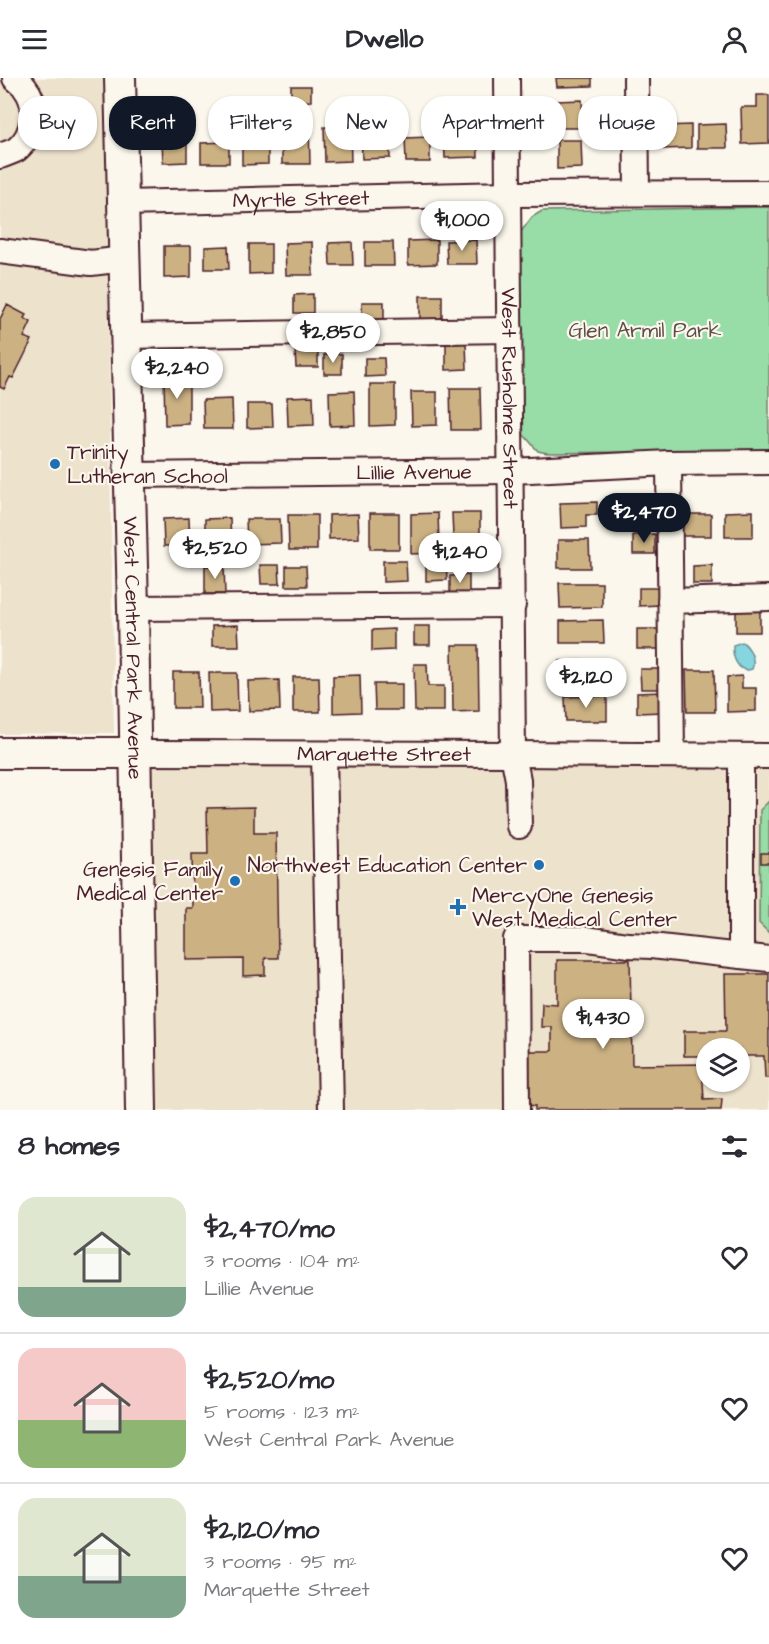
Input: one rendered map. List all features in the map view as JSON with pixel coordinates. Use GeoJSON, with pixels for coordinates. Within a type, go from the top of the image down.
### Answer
{"type":"FeatureCollection","features":[{"type":"Feature","properties":{"kind":"main road","name":"West Central Park Avenue"},"geometry":{"type":"LineString","coordinates":[[120,78],[133,608],[141,1110]]}},
{"type":"Feature","properties":{"kind":"main road","name":"Marquette Street"},"geometry":{"type":"LineString","coordinates":[[0,753],[135,753]]}},
{"type":"Feature","properties":{"kind":"street"},"geometry":{"type":"LineString","coordinates":[[0,156],[17,149],[30,132],[34,111],[30,96],[26,88],[15,78]]}},
{"type":"Feature","properties":{"kind":"street","name":"West Rusholme Street"},"geometry":{"type":"LineString","coordinates":[[507,78],[513,754],[518,780],[519,826]]}},
{"type":"Feature","properties":{"kind":"street"},"geometry":{"type":"LineString","coordinates":[[636,78],[637,193]]}},
{"type":"Feature","properties":{"kind":"street","name":"Myrtle Street"},"geometry":{"type":"LineString","coordinates":[[123,203],[509,194],[769,193]]}},
{"type":"Feature","properties":{"kind":"street"},"geometry":{"type":"LineString","coordinates":[[0,251],[91,263],[124,259]]}},
{"type":"Feature","properties":{"kind":"street"},"geometry":{"type":"LineString","coordinates":[[126,336],[510,330]]}},
{"type":"Feature","properties":{"kind":"street","name":"Lillie Avenue"},"geometry":{"type":"LineString","coordinates":[[129,475],[511,471],[669,463],[769,462]]}},
{"type":"Feature","properties":{"kind":"street"},"geometry":{"type":"LineString","coordinates":[[669,463],[672,755]]}},
{"type":"Feature","properties":{"kind":"street"},"geometry":{"type":"LineString","coordinates":[[670,600],[769,598]]}},
{"type":"Feature","properties":{"kind":"street"},"geometry":{"type":"LineString","coordinates":[[133,608],[513,605]]}},
{"type":"Feature","properties":{"kind":"street","name":"Marquette Street"},"geometry":{"type":"LineString","coordinates":[[135,753],[769,756]]}},
{"type":"Feature","properties":{"kind":"street"},"geometry":{"type":"LineString","coordinates":[[324,754],[331,1110]]}},
{"type":"Feature","properties":{"kind":"street"},"geometry":{"type":"LineString","coordinates":[[741,756],[741,956]]}},
{"type":"Feature","properties":{"kind":"street"},"geometry":{"type":"LineString","coordinates":[[517,1110],[516,939],[586,939],[769,959]]}},
{"type":"Feature","properties":{"kind":"shaded area","name":"Trinity Lutheran School"},"geometry":{"type":"Polygon","coordinates":[[[0,78],[105,78],[114,733],[0,734],[0,78]]]}},
{"type":"Feature","properties":{"kind":"shaded area","name":"MercyOne Genesis West Medical Center"},"geometry":{"type":"Polygon","coordinates":[[[769,765],[769,1110],[151,1110],[144,766],[769,765]]]}},
{"type":"Feature","properties":{"kind":"green space","name":"Glen Armil Park"},"geometry":{"type":"Polygon","coordinates":[[[769,207],[769,450],[547,453],[538,451],[523,434],[520,233],[532,217],[542,211],[769,207]]]}},
{"type":"Feature","properties":{"kind":"green space"},"geometry":{"type":"Polygon","coordinates":[[[769,801],[769,933],[759,923],[760,810],[769,801]]]}},
{"type":"Feature","properties":{"kind":"water"},"geometry":{"type":"Polygon","coordinates":[[[742,642],[752,654],[752,669],[743,669],[735,659],[733,645],[742,642]]]}},
{"type":"Feature","properties":{"kind":"building"},"geometry":{"type":"Polygon","coordinates":[[[556,78],[592,78],[592,86],[557,87],[556,78]]]}},
{"type":"Feature","properties":{"kind":"building"},"geometry":{"type":"Polygon","coordinates":[[[291,86],[311,86],[311,96],[291,96],[291,86]]]}},
{"type":"Feature","properties":{"kind":"building"},"geometry":{"type":"Polygon","coordinates":[[[757,95],[769,95],[769,143],[742,144],[741,107],[757,107],[757,95]]]}},
{"type":"Feature","properties":{"kind":"building"},"geometry":{"type":"Polygon","coordinates":[[[578,100],[578,128],[566,128],[566,101],[578,100]]]}},
{"type":"Feature","properties":{"kind":"building"},"geometry":{"type":"Polygon","coordinates":[[[726,124],[727,148],[697,148],[697,125],[726,124]]]}},
{"type":"Feature","properties":{"kind":"building"},"geometry":{"type":"Polygon","coordinates":[[[677,125],[691,125],[691,148],[677,148],[677,125]]]}},
{"type":"Feature","properties":{"kind":"building"},"geometry":{"type":"Polygon","coordinates":[[[324,127],[325,150],[351,150],[351,161],[325,162],[324,127]]]}},
{"type":"Feature","properties":{"kind":"building"},"geometry":{"type":"Polygon","coordinates":[[[421,137],[421,150],[430,150],[430,162],[406,162],[406,150],[409,150],[409,138],[421,137]]]}},
{"type":"Feature","properties":{"kind":"building"},"geometry":{"type":"Polygon","coordinates":[[[566,140],[578,140],[578,150],[581,150],[582,168],[557,169],[557,150],[566,150],[566,140]]]}},
{"type":"Feature","properties":{"kind":"building"},"geometry":{"type":"Polygon","coordinates":[[[201,143],[208,143],[208,150],[229,150],[229,163],[201,163],[201,143]]]}},
{"type":"Feature","properties":{"kind":"building"},"geometry":{"type":"Polygon","coordinates":[[[162,150],[187,150],[187,162],[163,163],[162,150]]]}},
{"type":"Feature","properties":{"kind":"building"},"geometry":{"type":"Polygon","coordinates":[[[242,150],[268,150],[268,164],[242,165],[242,150]]]}},
{"type":"Feature","properties":{"kind":"building"},"geometry":{"type":"Polygon","coordinates":[[[282,150],[310,150],[310,164],[282,164],[282,150]]]}},
{"type":"Feature","properties":{"kind":"building"},"geometry":{"type":"Polygon","coordinates":[[[362,150],[390,150],[390,158],[362,159],[362,150]]]}},
{"type":"Feature","properties":{"kind":"building"},"geometry":{"type":"Polygon","coordinates":[[[445,150],[478,150],[478,157],[445,158],[445,150]]]}},
{"type":"Feature","properties":{"kind":"building"},"geometry":{"type":"Polygon","coordinates":[[[437,240],[437,264],[408,265],[408,241],[437,240]]]}},
{"type":"Feature","properties":{"kind":"building"},"geometry":{"type":"Polygon","coordinates":[[[476,240],[477,264],[447,264],[446,241],[476,240]]]}},
{"type":"Feature","properties":{"kind":"building"},"geometry":{"type":"Polygon","coordinates":[[[312,242],[313,275],[286,275],[285,243],[312,242]]]}},
{"type":"Feature","properties":{"kind":"building"},"geometry":{"type":"Polygon","coordinates":[[[352,242],[353,265],[330,265],[329,243],[352,242]]]}},
{"type":"Feature","properties":{"kind":"building"},"geometry":{"type":"Polygon","coordinates":[[[365,242],[393,242],[394,266],[365,266],[365,242]]]}},
{"type":"Feature","properties":{"kind":"building"},"geometry":{"type":"Polygon","coordinates":[[[249,244],[271,244],[271,273],[249,274],[249,244]]]}},
{"type":"Feature","properties":{"kind":"building"},"geometry":{"type":"Polygon","coordinates":[[[164,246],[191,246],[191,277],[164,278],[164,246]]]}},
{"type":"Feature","properties":{"kind":"building"},"geometry":{"type":"Polygon","coordinates":[[[228,246],[229,269],[205,269],[205,247],[228,246]]]}},
{"type":"Feature","properties":{"kind":"building"},"geometry":{"type":"Polygon","coordinates":[[[313,294],[313,313],[294,313],[294,295],[313,294]]]}},
{"type":"Feature","properties":{"kind":"building"},"geometry":{"type":"Polygon","coordinates":[[[420,296],[442,296],[442,322],[420,322],[420,296]]]}},
{"type":"Feature","properties":{"kind":"building"},"geometry":{"type":"Polygon","coordinates":[[[362,302],[384,302],[384,323],[362,324],[362,302]]]}},
{"type":"Feature","properties":{"kind":"building"},"geometry":{"type":"Polygon","coordinates":[[[7,305],[26,315],[24,318],[31,322],[24,337],[32,340],[13,378],[10,377],[4,389],[0,387],[0,319],[7,305]]]}},
{"type":"Feature","properties":{"kind":"building"},"geometry":{"type":"Polygon","coordinates":[[[466,343],[467,369],[446,370],[446,344],[466,343]]]}},
{"type":"Feature","properties":{"kind":"building"},"geometry":{"type":"Polygon","coordinates":[[[318,349],[318,367],[296,367],[295,350],[318,349]]]}},
{"type":"Feature","properties":{"kind":"building"},"geometry":{"type":"Polygon","coordinates":[[[342,354],[342,374],[324,374],[324,355],[342,354]]]}},
{"type":"Feature","properties":{"kind":"building"},"geometry":{"type":"Polygon","coordinates":[[[365,358],[384,358],[385,376],[365,377],[365,358]]]}},
{"type":"Feature","properties":{"kind":"building"},"geometry":{"type":"Polygon","coordinates":[[[189,376],[189,424],[165,425],[164,377],[189,376]]]}},
{"type":"Feature","properties":{"kind":"building"},"geometry":{"type":"Polygon","coordinates":[[[370,384],[395,384],[395,425],[370,426],[370,384]]]}},
{"type":"Feature","properties":{"kind":"building"},"geometry":{"type":"Polygon","coordinates":[[[450,388],[480,388],[481,430],[451,430],[450,388]]]}},
{"type":"Feature","properties":{"kind":"building"},"geometry":{"type":"Polygon","coordinates":[[[354,391],[355,425],[330,426],[329,392],[354,391]]]}},
{"type":"Feature","properties":{"kind":"building"},"geometry":{"type":"Polygon","coordinates":[[[411,392],[437,392],[437,425],[412,426],[411,392]]]}},
{"type":"Feature","properties":{"kind":"building"},"geometry":{"type":"Polygon","coordinates":[[[313,396],[314,425],[288,426],[287,397],[313,396]]]}},
{"type":"Feature","properties":{"kind":"building"},"geometry":{"type":"Polygon","coordinates":[[[232,399],[233,429],[204,429],[203,400],[232,399]]]}},
{"type":"Feature","properties":{"kind":"building"},"geometry":{"type":"Polygon","coordinates":[[[247,404],[272,404],[273,427],[247,428],[247,404]]]}},
{"type":"Feature","properties":{"kind":"building"},"geometry":{"type":"Polygon","coordinates":[[[597,502],[597,515],[586,515],[586,527],[561,528],[560,503],[597,502]]]}},
{"type":"Feature","properties":{"kind":"building"},"geometry":{"type":"Polygon","coordinates":[[[753,511],[753,537],[725,537],[725,512],[753,511]]]}},
{"type":"Feature","properties":{"kind":"building"},"geometry":{"type":"Polygon","coordinates":[[[370,513],[399,513],[399,549],[370,549],[370,513]]]}},
{"type":"Feature","properties":{"kind":"building"},"geometry":{"type":"Polygon","coordinates":[[[438,513],[439,544],[432,544],[432,553],[411,554],[411,514],[438,513]]]}},
{"type":"Feature","properties":{"kind":"building"},"geometry":{"type":"Polygon","coordinates":[[[452,513],[480,513],[480,546],[466,547],[466,537],[453,537],[452,513]]]}},
{"type":"Feature","properties":{"kind":"building"},"geometry":{"type":"Polygon","coordinates":[[[358,514],[359,538],[329,539],[329,515],[358,514]]]}},
{"type":"Feature","properties":{"kind":"building"},"geometry":{"type":"Polygon","coordinates":[[[681,514],[711,514],[711,536],[681,536],[681,514]]]}},
{"type":"Feature","properties":{"kind":"building"},"geometry":{"type":"Polygon","coordinates":[[[288,515],[317,515],[317,550],[289,550],[288,515]]]}},
{"type":"Feature","properties":{"kind":"building"},"geometry":{"type":"Polygon","coordinates":[[[189,518],[190,546],[164,546],[163,519],[189,518]]]}},
{"type":"Feature","properties":{"kind":"building"},"geometry":{"type":"Polygon","coordinates":[[[230,518],[231,547],[205,547],[205,519],[230,518]]]}},
{"type":"Feature","properties":{"kind":"building"},"geometry":{"type":"Polygon","coordinates":[[[246,519],[280,519],[281,543],[247,544],[246,519]]]}},
{"type":"Feature","properties":{"kind":"building"},"geometry":{"type":"Polygon","coordinates":[[[655,534],[655,554],[633,554],[633,535],[655,534]]]}},
{"type":"Feature","properties":{"kind":"building"},"geometry":{"type":"Polygon","coordinates":[[[558,540],[589,540],[590,568],[558,568],[558,540]]]}},
{"type":"Feature","properties":{"kind":"building"},"geometry":{"type":"Polygon","coordinates":[[[426,558],[446,558],[447,580],[426,581],[426,558]]]}},
{"type":"Feature","properties":{"kind":"building"},"geometry":{"type":"Polygon","coordinates":[[[383,561],[406,561],[407,581],[383,582],[383,561]]]}},
{"type":"Feature","properties":{"kind":"building"},"geometry":{"type":"Polygon","coordinates":[[[260,565],[279,565],[280,584],[261,584],[260,565]]]}},
{"type":"Feature","properties":{"kind":"building"},"geometry":{"type":"Polygon","coordinates":[[[712,565],[712,584],[693,584],[693,566],[712,565]]]}},
{"type":"Feature","properties":{"kind":"building"},"geometry":{"type":"Polygon","coordinates":[[[205,566],[224,566],[225,594],[205,594],[205,566]]]}},
{"type":"Feature","properties":{"kind":"building"},"geometry":{"type":"Polygon","coordinates":[[[286,566],[306,566],[307,586],[286,586],[286,566]]]}},
{"type":"Feature","properties":{"kind":"building"},"geometry":{"type":"Polygon","coordinates":[[[469,575],[469,593],[450,594],[450,576],[469,575]]]}},
{"type":"Feature","properties":{"kind":"building"},"geometry":{"type":"Polygon","coordinates":[[[559,583],[602,583],[602,607],[560,608],[559,583]]]}},
{"type":"Feature","properties":{"kind":"building"},"geometry":{"type":"Polygon","coordinates":[[[639,588],[659,588],[660,605],[639,606],[639,588]]]}},
{"type":"Feature","properties":{"kind":"building"},"geometry":{"type":"Polygon","coordinates":[[[736,611],[760,611],[760,632],[736,632],[736,611]]]}},
{"type":"Feature","properties":{"kind":"building"},"geometry":{"type":"Polygon","coordinates":[[[603,620],[604,643],[560,643],[560,621],[603,620]]]}},
{"type":"Feature","properties":{"kind":"building"},"geometry":{"type":"Polygon","coordinates":[[[238,625],[239,646],[212,646],[212,626],[238,625]]]}},
{"type":"Feature","properties":{"kind":"building"},"geometry":{"type":"Polygon","coordinates":[[[414,626],[430,626],[430,645],[414,645],[414,626]]]}},
{"type":"Feature","properties":{"kind":"building"},"geometry":{"type":"Polygon","coordinates":[[[394,629],[394,650],[372,651],[372,630],[394,629]]]}},
{"type":"Feature","properties":{"kind":"building"},"geometry":{"type":"Polygon","coordinates":[[[637,629],[661,629],[661,649],[637,649],[637,629]]]}},
{"type":"Feature","properties":{"kind":"building"},"geometry":{"type":"Polygon","coordinates":[[[452,645],[478,645],[479,711],[453,712],[452,645]]]}},
{"type":"Feature","properties":{"kind":"building"},"geometry":{"type":"Polygon","coordinates":[[[599,660],[600,687],[561,687],[560,661],[599,660]]]}},
{"type":"Feature","properties":{"kind":"building"},"geometry":{"type":"Polygon","coordinates":[[[414,664],[427,664],[428,686],[444,686],[444,711],[415,711],[414,664]]]}},
{"type":"Feature","properties":{"kind":"building"},"geometry":{"type":"Polygon","coordinates":[[[640,669],[661,669],[662,689],[641,689],[640,669]]]}},
{"type":"Feature","properties":{"kind":"building"},"geometry":{"type":"Polygon","coordinates":[[[686,670],[714,670],[715,712],[687,712],[686,670]]]}},
{"type":"Feature","properties":{"kind":"building"},"geometry":{"type":"Polygon","coordinates":[[[173,672],[199,672],[200,708],[173,708],[173,672]]]}},
{"type":"Feature","properties":{"kind":"building"},"geometry":{"type":"Polygon","coordinates":[[[209,673],[237,673],[238,711],[210,712],[209,673]]]}},
{"type":"Feature","properties":{"kind":"building"},"geometry":{"type":"Polygon","coordinates":[[[360,675],[361,712],[333,713],[333,676],[360,675]]]}},
{"type":"Feature","properties":{"kind":"building"},"geometry":{"type":"Polygon","coordinates":[[[742,676],[742,688],[756,688],[756,711],[727,712],[727,677],[742,676]]]}},
{"type":"Feature","properties":{"kind":"building"},"geometry":{"type":"Polygon","coordinates":[[[293,677],[319,677],[320,712],[293,712],[293,677]]]}},
{"type":"Feature","properties":{"kind":"building"},"geometry":{"type":"Polygon","coordinates":[[[279,680],[280,710],[249,711],[248,681],[279,680]]]}},
{"type":"Feature","properties":{"kind":"building"},"geometry":{"type":"Polygon","coordinates":[[[374,684],[402,684],[402,710],[375,710],[374,684]]]}},
{"type":"Feature","properties":{"kind":"building"},"geometry":{"type":"Polygon","coordinates":[[[663,692],[663,712],[637,713],[637,693],[663,692]]]}},
{"type":"Feature","properties":{"kind":"building"},"geometry":{"type":"Polygon","coordinates":[[[607,696],[607,721],[566,721],[565,697],[607,696]]]}},
{"type":"Feature","properties":{"kind":"building","name":"Genesis Family Medical Center"},"geometry":{"type":"Polygon","coordinates":[[[254,807],[254,833],[276,833],[278,958],[265,958],[265,975],[243,976],[243,959],[186,960],[186,908],[193,908],[192,854],[208,854],[207,808],[254,807]]]}},
{"type":"Feature","properties":{"kind":"building"},"geometry":{"type":"Polygon","coordinates":[[[761,853],[769,853],[769,863],[761,863],[761,853]]]}},
{"type":"Feature","properties":{"kind":"building"},"geometry":{"type":"Polygon","coordinates":[[[557,960],[630,960],[632,1065],[696,1064],[696,1092],[704,1092],[704,1100],[722,1099],[721,1110],[535,1110],[535,1106],[528,1105],[527,1051],[552,1051],[552,1027],[541,1027],[542,1003],[557,1004],[557,960]]]}},
{"type":"Feature","properties":{"kind":"building"},"geometry":{"type":"Polygon","coordinates":[[[725,974],[769,974],[769,1078],[765,1078],[764,1056],[750,1056],[750,1038],[696,1038],[696,1056],[684,1056],[684,1031],[726,1031],[725,974]]]}},
{"type":"Feature","properties":{"kind":"place","name":"Trinity Lutheran School"},"geometry":{"type":"Point","coordinates":[55,464]}},
{"type":"Feature","properties":{"kind":"place","name":"Northwest Education Center"},"geometry":{"type":"Point","coordinates":[539,865]}},
{"type":"Feature","properties":{"kind":"place","name":"Genesis Family Medical Center"},"geometry":{"type":"Point","coordinates":[235,881]}},
{"type":"Feature","properties":{"kind":"place","name":"MercyOne Genesis West Medical Center"},"geometry":{"type":"Point","coordinates":[458,907]}}]}
